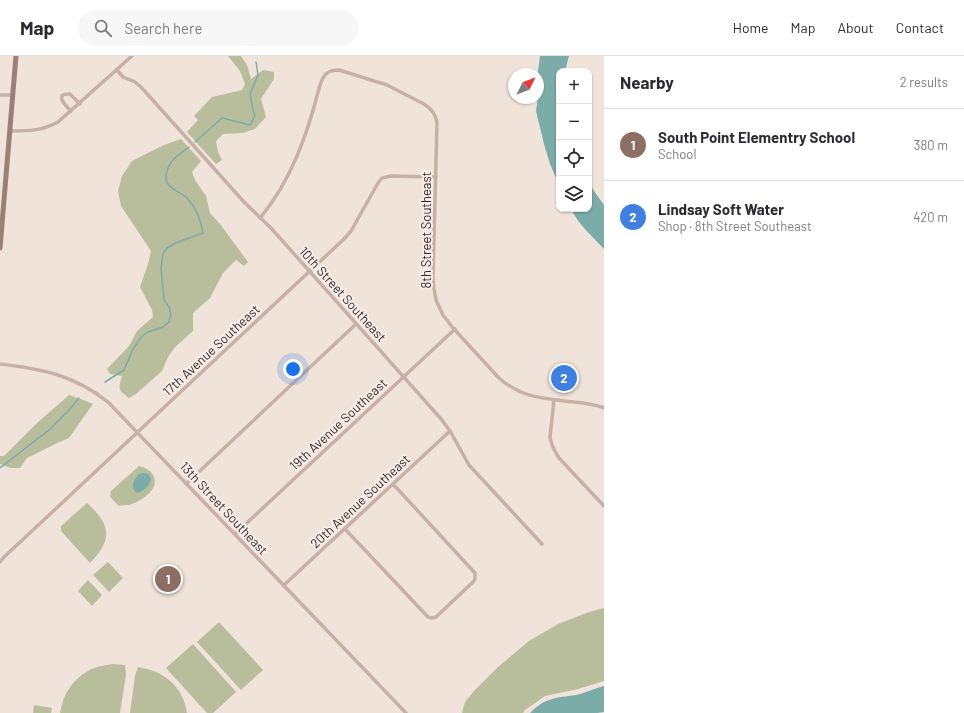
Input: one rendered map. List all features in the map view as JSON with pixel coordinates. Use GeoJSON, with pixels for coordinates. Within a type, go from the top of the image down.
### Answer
{"type":"FeatureCollection","features":[{"type":"Feature","properties":{"kind":"street"},"geometry":{"type":"LineString","coordinates":[[0,248],[2,196],[10,131],[16,56]]}},
{"type":"Feature","properties":{"kind":"street"},"geometry":{"type":"LineString","coordinates":[[10,131],[39,130],[58,122],[80,104],[132,56]]}},
{"type":"Feature","properties":{"kind":"street","name":"10th Street Southeast"},"geometry":{"type":"LineString","coordinates":[[117,70],[123,76],[141,87],[244,202],[271,228],[442,420],[450,431],[469,465],[542,544]]}},
{"type":"Feature","properties":{"kind":"street","name":"8th Street Southeast"},"geometry":{"type":"LineString","coordinates":[[260,218],[280,191],[291,170],[312,114],[322,79],[328,72],[339,70],[380,82],[412,98],[430,108],[434,112],[437,122],[433,261],[434,289],[440,309],[447,321],[499,378],[514,390],[531,396],[591,404],[604,408]]}},
{"type":"Feature","properties":{"kind":"street"},"geometry":{"type":"LineString","coordinates":[[0,94],[13,95]]}},
{"type":"Feature","properties":{"kind":"street"},"geometry":{"type":"LineString","coordinates":[[71,111],[62,102],[63,95],[70,94],[80,104]]}},
{"type":"Feature","properties":{"kind":"street","name":"17th Avenue Southeast"},"geometry":{"type":"LineString","coordinates":[[0,562],[351,231],[382,178],[391,176],[436,176]]}},
{"type":"Feature","properties":{"kind":"street"},"geometry":{"type":"LineString","coordinates":[[187,483],[356,324]]}},
{"type":"Feature","properties":{"kind":"street","name":"19th Avenue Southeast"},"geometry":{"type":"LineString","coordinates":[[235,534],[455,329]]}},
{"type":"Feature","properties":{"kind":"street","name":"13th Street Southeast"},"geometry":{"type":"LineString","coordinates":[[0,364],[36,369],[67,378],[85,386],[108,402],[406,713]]}},
{"type":"Feature","properties":{"kind":"street"},"geometry":{"type":"LineString","coordinates":[[554,400],[550,438],[553,449],[559,458],[604,506]]}},
{"type":"Feature","properties":{"kind":"street","name":"20th Avenue Southeast"},"geometry":{"type":"LineString","coordinates":[[284,585],[450,431]]}},
{"type":"Feature","properties":{"kind":"street"},"geometry":{"type":"LineString","coordinates":[[345,529],[428,617],[436,617],[475,579],[475,573],[393,484]]}},
{"type":"Feature","properties":{"kind":"green space"},"geometry":{"type":"Polygon","coordinates":[[[228,56],[241,56],[247,65],[251,79],[263,70],[274,72],[274,79],[261,99],[266,117],[255,129],[243,133],[223,134],[216,141],[218,152],[222,160],[216,164],[187,132],[198,120],[194,116],[212,97],[242,90],[245,84],[240,71],[228,56]]]}},
{"type":"Feature","properties":{"kind":"green space"},"geometry":{"type":"Polygon","coordinates":[[[181,139],[201,161],[192,172],[195,180],[206,196],[210,213],[248,262],[244,266],[236,260],[223,273],[210,298],[193,313],[193,331],[175,347],[168,357],[162,371],[136,394],[129,398],[120,389],[122,376],[110,374],[107,369],[129,346],[137,331],[153,317],[152,310],[140,287],[151,251],[121,206],[118,191],[122,176],[132,161],[164,145],[181,139]]]}},
{"type":"Feature","properties":{"kind":"green space"},"geometry":{"type":"Polygon","coordinates":[[[69,395],[93,404],[69,438],[27,458],[20,468],[10,468],[0,464],[0,456],[4,456],[37,423],[69,395]]]}},
{"type":"Feature","properties":{"kind":"green space"},"geometry":{"type":"Polygon","coordinates":[[[139,466],[150,471],[154,477],[154,486],[148,495],[138,501],[129,505],[119,506],[110,496],[111,491],[139,466]]]}},
{"type":"Feature","properties":{"kind":"green space"},"geometry":{"type":"Polygon","coordinates":[[[87,503],[101,519],[106,531],[104,544],[99,553],[90,563],[61,531],[61,526],[87,503]]]}},
{"type":"Feature","properties":{"kind":"green space"},"geometry":{"type":"Polygon","coordinates":[[[108,562],[123,578],[109,592],[93,575],[108,562]]]}},
{"type":"Feature","properties":{"kind":"green space"},"geometry":{"type":"Polygon","coordinates":[[[88,580],[102,595],[92,606],[78,591],[88,580]]]}},
{"type":"Feature","properties":{"kind":"green space"},"geometry":{"type":"Polygon","coordinates":[[[604,608],[604,681],[578,689],[545,696],[523,713],[462,713],[465,702],[474,691],[498,667],[529,641],[558,624],[604,608]]]}},
{"type":"Feature","properties":{"kind":"green space"},"geometry":{"type":"Polygon","coordinates":[[[219,622],[263,670],[241,690],[197,642],[219,622]]]}},
{"type":"Feature","properties":{"kind":"green space"},"geometry":{"type":"Polygon","coordinates":[[[193,644],[236,692],[213,713],[207,713],[166,668],[193,644]]]}},
{"type":"Feature","properties":{"kind":"green space"},"geometry":{"type":"Polygon","coordinates":[[[113,664],[125,665],[126,675],[120,713],[60,713],[63,701],[69,689],[83,674],[94,668],[113,664]]]}},
{"type":"Feature","properties":{"kind":"green space"},"geometry":{"type":"Polygon","coordinates":[[[138,667],[156,672],[171,681],[177,688],[185,703],[187,713],[130,713],[135,676],[138,667]]]}},
{"type":"Feature","properties":{"kind":"green space"},"geometry":{"type":"Polygon","coordinates":[[[34,705],[52,708],[51,713],[33,713],[34,705]]]}},
{"type":"Feature","properties":{"kind":"water"},"geometry":{"type":"Polygon","coordinates":[[[540,56],[569,56],[566,68],[556,68],[556,178],[544,144],[536,111],[537,104],[544,104],[544,68],[538,68],[540,56]]]}},
{"type":"Feature","properties":{"kind":"water"},"geometry":{"type":"Polygon","coordinates":[[[592,187],[604,205],[604,249],[582,225],[572,212],[592,212],[592,187]]]}},
{"type":"Feature","properties":{"kind":"water"},"geometry":{"type":"Polygon","coordinates":[[[142,473],[149,474],[151,480],[146,488],[137,493],[133,488],[133,485],[135,479],[142,473]]]}},
{"type":"Feature","properties":{"kind":"water"},"geometry":{"type":"Polygon","coordinates":[[[604,686],[604,712],[530,713],[546,701],[580,694],[604,686]]]}},
{"type":"Feature","properties":{"kind":"waterway"},"geometry":{"type":"LineString","coordinates":[[195,142],[222,118],[250,125],[255,116],[250,94],[258,75],[256,62]]}},
{"type":"Feature","properties":{"kind":"waterway"},"geometry":{"type":"LineString","coordinates":[[105,382],[124,370],[133,349],[142,336],[148,332],[163,327],[169,322],[171,314],[169,307],[164,300],[161,268],[163,254],[167,248],[174,244],[203,233],[198,215],[191,203],[186,197],[170,186],[166,180],[169,166],[178,155],[189,147]]}},
{"type":"Feature","properties":{"kind":"waterway"},"geometry":{"type":"LineString","coordinates":[[0,468],[49,430],[79,398]]}},
{"type":"Feature","properties":{"kind":"place","name":"Lindsay Soft Water"},"geometry":{"type":"Point","coordinates":[564,378]}},
{"type":"Feature","properties":{"kind":"place","name":"South Point Elementry School"},"geometry":{"type":"Point","coordinates":[168,579]}}]}
